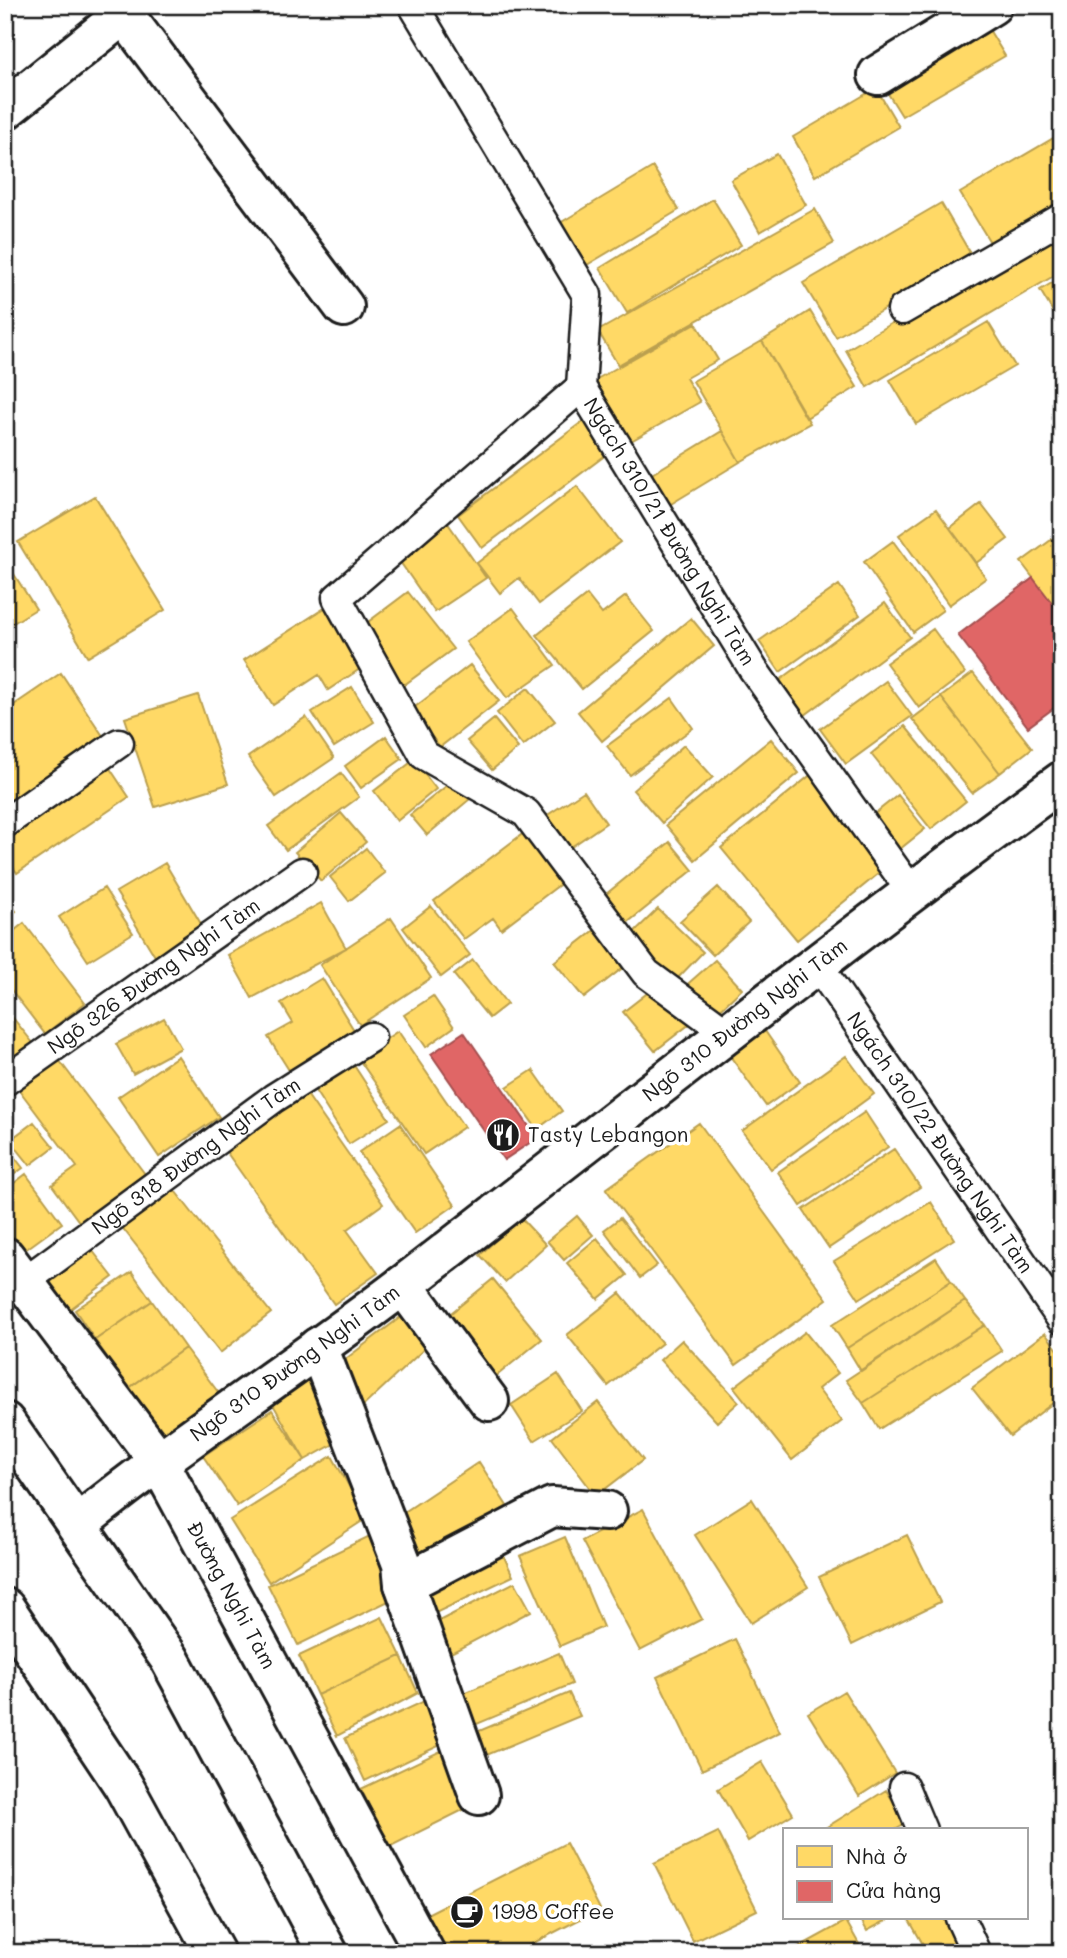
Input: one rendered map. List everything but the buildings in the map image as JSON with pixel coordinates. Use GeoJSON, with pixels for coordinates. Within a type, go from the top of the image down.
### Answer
{"type":"FeatureCollection","features":[{"type":"Feature","properties":{"kind":"street"},"geometry":{"type":"LineString","coordinates":[[878,75],[992,5]]}},
{"type":"Feature","properties":{"kind":"street"},"geometry":{"type":"LineString","coordinates":[[5,110],[121,10],[344,307]]}},
{"type":"Feature","properties":{"kind":"street","name":"Ngõ 310 Đường Nghi Tàm"},"geometry":{"type":"LineString","coordinates":[[78,1524],[158,1460],[403,1284],[726,1032],[911,891],[1062,781]]}},
{"type":"Feature","properties":{"kind":"street","name":"Đường Nghi Tàm"},"geometry":{"type":"LineString","coordinates":[[15,1269],[158,1460],[425,1953]]}},
{"type":"Feature","properties":{"kind":"street"},"geometry":{"type":"LineString","coordinates":[[403,1284],[489,1401]]}},
{"type":"Feature","properties":{"kind":"street"},"geometry":{"type":"LineString","coordinates":[[318,1347],[402,1564],[404,1584],[479,1795]]}},
{"type":"Feature","properties":{"kind":"street"},"geometry":{"type":"LineString","coordinates":[[5,1422],[169,1658],[328,1953]]}},
{"type":"Feature","properties":{"kind":"street"},"geometry":{"type":"LineString","coordinates":[[404,1584],[552,1507],[607,1511]]}},
{"type":"Feature","properties":{"kind":"street"},"geometry":{"type":"LineString","coordinates":[[5,1608],[123,1785],[215,1953]]}},
{"type":"Feature","properties":{"kind":"lane","name":"Ngách 310/21 Đường Nghi Tàm"},"geometry":{"type":"LineString","coordinates":[[413,5],[586,295],[581,387],[753,669],[911,891]]}},
{"type":"Feature","properties":{"kind":"lane"},"geometry":{"type":"LineString","coordinates":[[902,310],[1062,218]]}},
{"type":"Feature","properties":{"kind":"lane"},"geometry":{"type":"LineString","coordinates":[[581,387],[337,598],[424,755],[526,813],[646,972],[726,1032]]}},
{"type":"Feature","properties":{"kind":"lane"},"geometry":{"type":"LineString","coordinates":[[5,824],[119,743]]}},
{"type":"Feature","properties":{"kind":"lane","name":"Ngõ 326 Đường Nghi Tàm"},"geometry":{"type":"LineString","coordinates":[[5,1081],[302,872]]}},
{"type":"Feature","properties":{"kind":"lane","name":"Ngách 310/22 Đường Nghi Tàm"},"geometry":{"type":"LineString","coordinates":[[817,964],[1062,1320]]}},
{"type":"Feature","properties":{"kind":"lane","name":"Ngõ 318 Đường Nghi Tàm"},"geometry":{"type":"LineString","coordinates":[[15,1269],[371,1037]]}},
{"type":"Feature","properties":{"kind":"lane"},"geometry":{"type":"LineString","coordinates":[[904,1787],[921,1828]]}},
{"type":"Feature","properties":{"kind":"lane"},"geometry":{"type":"LineString","coordinates":[[961,1920],[976,1953]]}},
{"type":"Feature","properties":{"kind":"place","name":"Tasty Lebangon"},"geometry":{"type":"Point","coordinates":[503,1135]}},
{"type":"Feature","properties":{"kind":"place","name":"1998 Coffee"},"geometry":{"type":"Point","coordinates":[467,1912]}}]}
